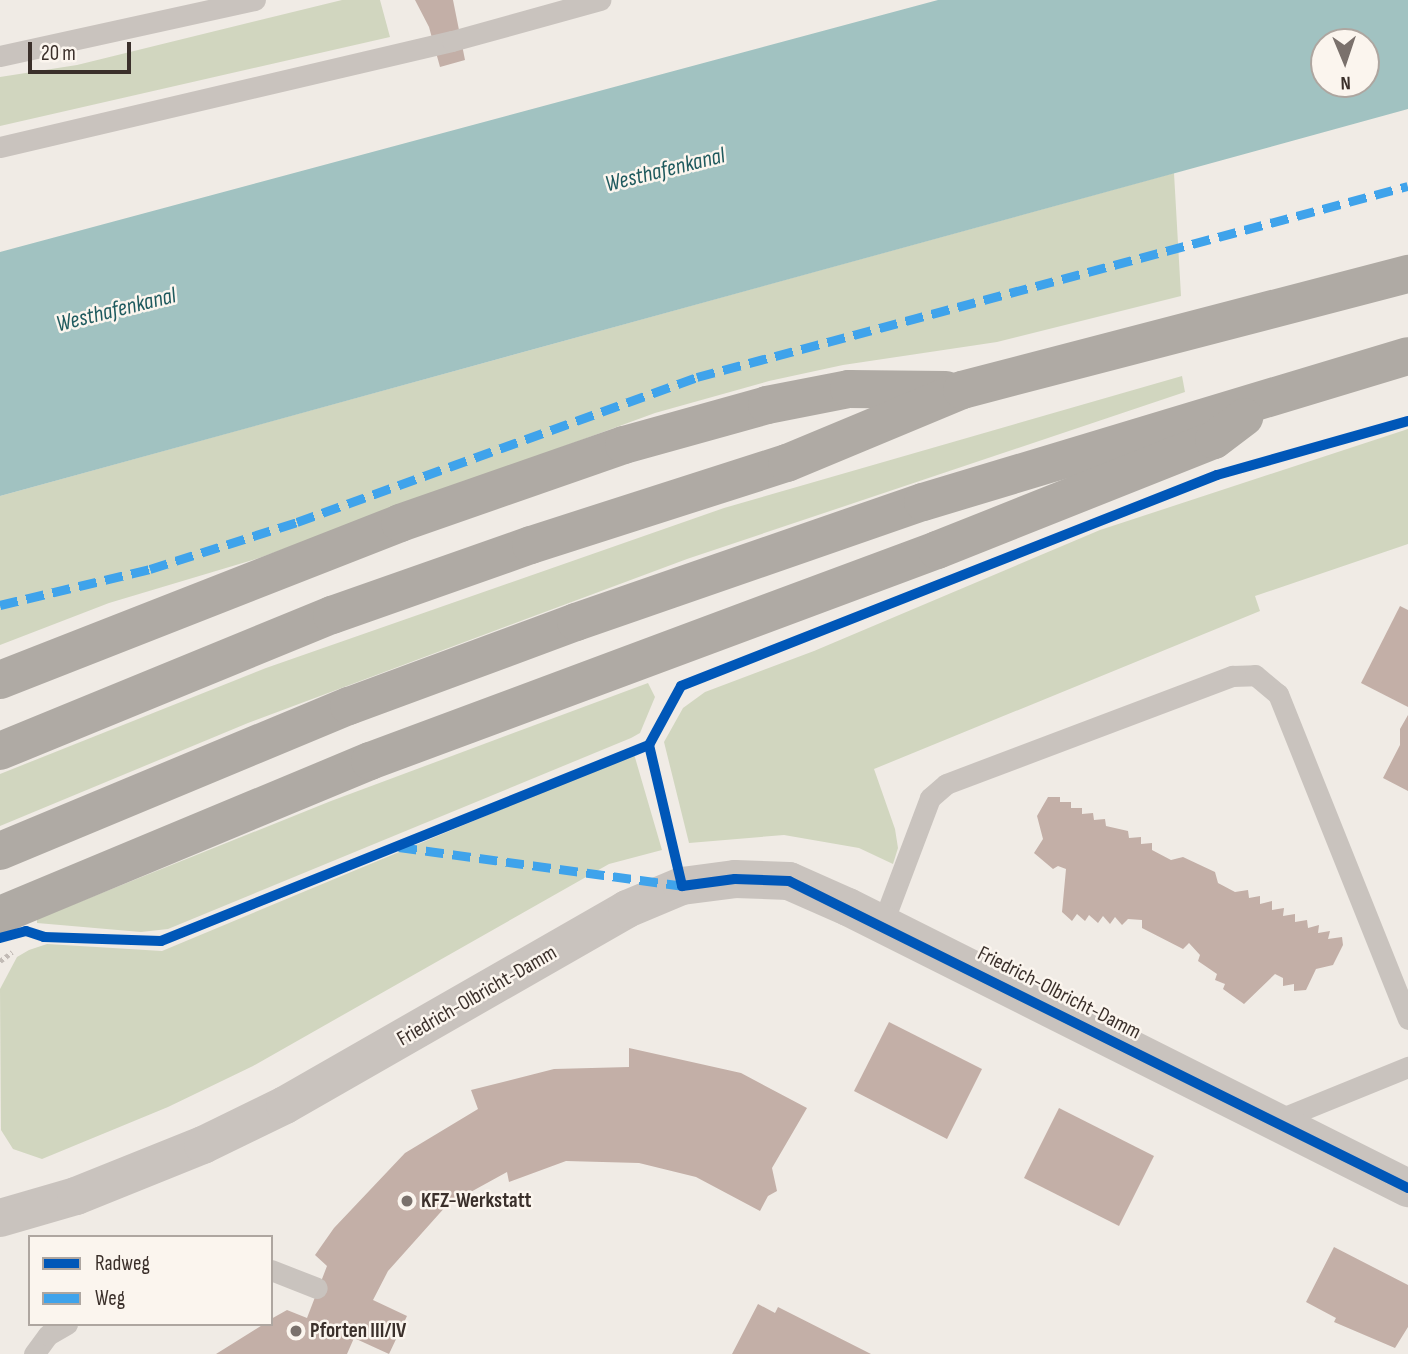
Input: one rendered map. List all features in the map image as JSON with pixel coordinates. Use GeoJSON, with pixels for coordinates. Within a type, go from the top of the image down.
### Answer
{"type":"FeatureCollection","features":[{"type":"Feature","properties":{"kind":"highway"},"geometry":{"type":"LineString","coordinates":[[0,751],[332,615],[787,463],[962,390],[1408,274]]}},
{"type":"Feature","properties":{"kind":"highway"},"geometry":{"type":"LineString","coordinates":[[0,851],[349,706],[576,622],[923,502],[1408,356]]}},
{"type":"Feature","properties":{"kind":"highway"},"geometry":{"type":"LineString","coordinates":[[0,680],[400,523],[624,445],[767,405],[849,389],[962,390]]}},
{"type":"Feature","properties":{"kind":"highway"},"geometry":{"type":"LineString","coordinates":[[0,915],[370,761],[937,550],[1214,440],[1273,396]]}},
{"type":"Feature","properties":{"kind":"street","name":"Friedrich-Olbricht-Damm"},"geometry":{"type":"LineString","coordinates":[[0,1218],[76,1196],[203,1145],[285,1105],[627,909],[682,886],[735,878],[789,881],[883,925],[1408,1188]]}},
{"type":"Feature","properties":{"kind":"lane"},"geometry":{"type":"LineString","coordinates":[[0,57],[254,0]]}},
{"type":"Feature","properties":{"kind":"lane"},"geometry":{"type":"LineString","coordinates":[[0,147],[433,45],[600,0]]}},
{"type":"Feature","properties":{"kind":"lane"},"geometry":{"type":"LineString","coordinates":[[883,925],[930,798],[946,784],[1232,676],[1255,675],[1278,694],[1408,1019]]}},
{"type":"Feature","properties":{"kind":"lane"},"geometry":{"type":"LineString","coordinates":[[1275,1121],[1408,1067]]}},
{"type":"Feature","properties":{"kind":"lane"},"geometry":{"type":"LineString","coordinates":[[273,1271],[317,1289]]}},
{"type":"Feature","properties":{"kind":"lane"},"geometry":{"type":"LineString","coordinates":[[34,1354],[48,1335],[64,1326]]}},
{"type":"Feature","properties":{"kind":"green space"},"geometry":{"type":"Polygon","coordinates":[[[342,0],[380,0],[390,37],[0,126],[0,77],[77,65],[342,0]]]}},
{"type":"Feature","properties":{"kind":"green space"},"geometry":{"type":"Polygon","coordinates":[[[1174,173],[1181,296],[997,342],[843,365],[769,381],[655,413],[259,558],[109,603],[0,645],[0,496],[1174,173]]]}},
{"type":"Feature","properties":{"kind":"green space"},"geometry":{"type":"Polygon","coordinates":[[[1182,376],[1185,392],[687,559],[248,723],[0,826],[0,774],[266,668],[724,508],[1182,376]]]}},
{"type":"Feature","properties":{"kind":"green space"},"geometry":{"type":"Polygon","coordinates":[[[1408,429],[1408,544],[1255,596],[1260,611],[874,769],[895,829],[898,848],[893,864],[859,848],[784,835],[689,843],[664,742],[683,708],[705,692],[814,651],[1100,530],[1408,429]]]}},
{"type":"Feature","properties":{"kind":"green space"},"geometry":{"type":"Polygon","coordinates":[[[648,683],[655,697],[640,733],[631,738],[168,929],[141,932],[37,923],[37,919],[331,801],[648,683]]]}},
{"type":"Feature","properties":{"kind":"green space"},"geometry":{"type":"Polygon","coordinates":[[[634,754],[662,850],[609,864],[253,1066],[168,1107],[42,1159],[13,1149],[1,1130],[0,989],[17,957],[47,944],[162,951],[634,754]]]}},
{"type":"Feature","properties":{"kind":"water","name":"Westhafenkanal"},"geometry":{"type":"Polygon","coordinates":[[[938,0],[1408,0],[1408,109],[0,496],[0,252],[938,0]]]}},
{"type":"Feature","properties":{"kind":"building"},"geometry":{"type":"Polygon","coordinates":[[[415,0],[453,0],[465,60],[440,67],[429,27],[415,0]]]}},
{"type":"Feature","properties":{"kind":"building"},"geometry":{"type":"Polygon","coordinates":[[[1400,606],[1408,610],[1408,707],[1361,683],[1400,606]]]}},
{"type":"Feature","properties":{"kind":"building"},"geometry":{"type":"Polygon","coordinates":[[[1408,715],[1408,791],[1383,778],[1400,745],[1400,729],[1408,715]]]}},
{"type":"Feature","properties":{"kind":"building"},"geometry":{"type":"Polygon","coordinates":[[[1048,797],[1060,797],[1060,802],[1071,802],[1071,808],[1082,808],[1082,814],[1093,813],[1094,820],[1105,819],[1106,826],[1128,831],[1129,838],[1141,837],[1141,844],[1152,843],[1152,850],[1171,860],[1183,857],[1215,872],[1218,883],[1235,892],[1248,890],[1249,898],[1260,896],[1260,904],[1272,901],[1272,910],[1284,908],[1283,916],[1295,914],[1295,922],[1307,920],[1308,928],[1319,925],[1318,933],[1330,931],[1328,939],[1342,937],[1343,945],[1333,965],[1316,969],[1306,990],[1294,991],[1294,984],[1283,986],[1283,978],[1275,974],[1244,1004],[1223,989],[1225,984],[1215,980],[1217,974],[1198,961],[1200,955],[1189,943],[1183,949],[1142,928],[1142,920],[1128,919],[1122,925],[1115,917],[1110,924],[1103,916],[1098,923],[1089,915],[1085,921],[1077,914],[1072,921],[1062,912],[1066,869],[1058,866],[1053,869],[1034,853],[1043,839],[1037,816],[1048,797]]]}},
{"type":"Feature","properties":{"kind":"building"},"geometry":{"type":"Polygon","coordinates":[[[889,1022],[982,1069],[947,1139],[854,1091],[889,1022]]]}},
{"type":"Feature","properties":{"kind":"building","name":"KFZ-Werkstatt"},"geometry":{"type":"Polygon","coordinates":[[[629,1048],[741,1073],[807,1108],[772,1168],[777,1191],[768,1196],[760,1211],[696,1177],[639,1163],[566,1161],[509,1182],[507,1172],[447,1205],[388,1271],[373,1300],[407,1316],[389,1354],[354,1338],[347,1354],[216,1354],[261,1326],[273,1326],[273,1318],[287,1310],[307,1318],[327,1266],[315,1255],[334,1228],[405,1153],[478,1109],[471,1090],[554,1069],[629,1067],[629,1048]]]}},
{"type":"Feature","properties":{"kind":"building"},"geometry":{"type":"Polygon","coordinates":[[[1059,1108],[1154,1156],[1119,1226],[1024,1178],[1059,1108]]]}},
{"type":"Feature","properties":{"kind":"building"},"geometry":{"type":"Polygon","coordinates":[[[1334,1247],[1408,1285],[1408,1327],[1395,1348],[1334,1322],[1336,1318],[1306,1302],[1334,1247]]]}},
{"type":"Feature","properties":{"kind":"building"},"geometry":{"type":"Polygon","coordinates":[[[758,1304],[775,1313],[778,1307],[871,1354],[732,1354],[758,1304]]]}},
{"type":"Feature","properties":{"kind":"marked path"},"geometry":{"type":"LineString","coordinates":[[0,605],[150,569],[297,522],[697,377],[1408,186]]}},
{"type":"Feature","properties":{"kind":"marked path"},"geometry":{"type":"LineString","coordinates":[[399,847],[682,886],[681,881]]}},
{"type":"Feature","properties":{"kind":"cycle path"},"geometry":{"type":"LineString","coordinates":[[0,938],[26,931],[44,937],[161,941],[649,745],[681,686],[1217,475],[1408,421]]}},
{"type":"Feature","properties":{"kind":"cycle path"},"geometry":{"type":"LineString","coordinates":[[649,745],[682,886],[735,879],[789,881],[1408,1188]]}},
{"type":"Feature","properties":{"kind":"place","name":"KFZ-Werkstatt"},"geometry":{"type":"Point","coordinates":[407,1201]}},
{"type":"Feature","properties":{"kind":"place","name":"Pforten III/IV"},"geometry":{"type":"Point","coordinates":[296,1331]}}]}
